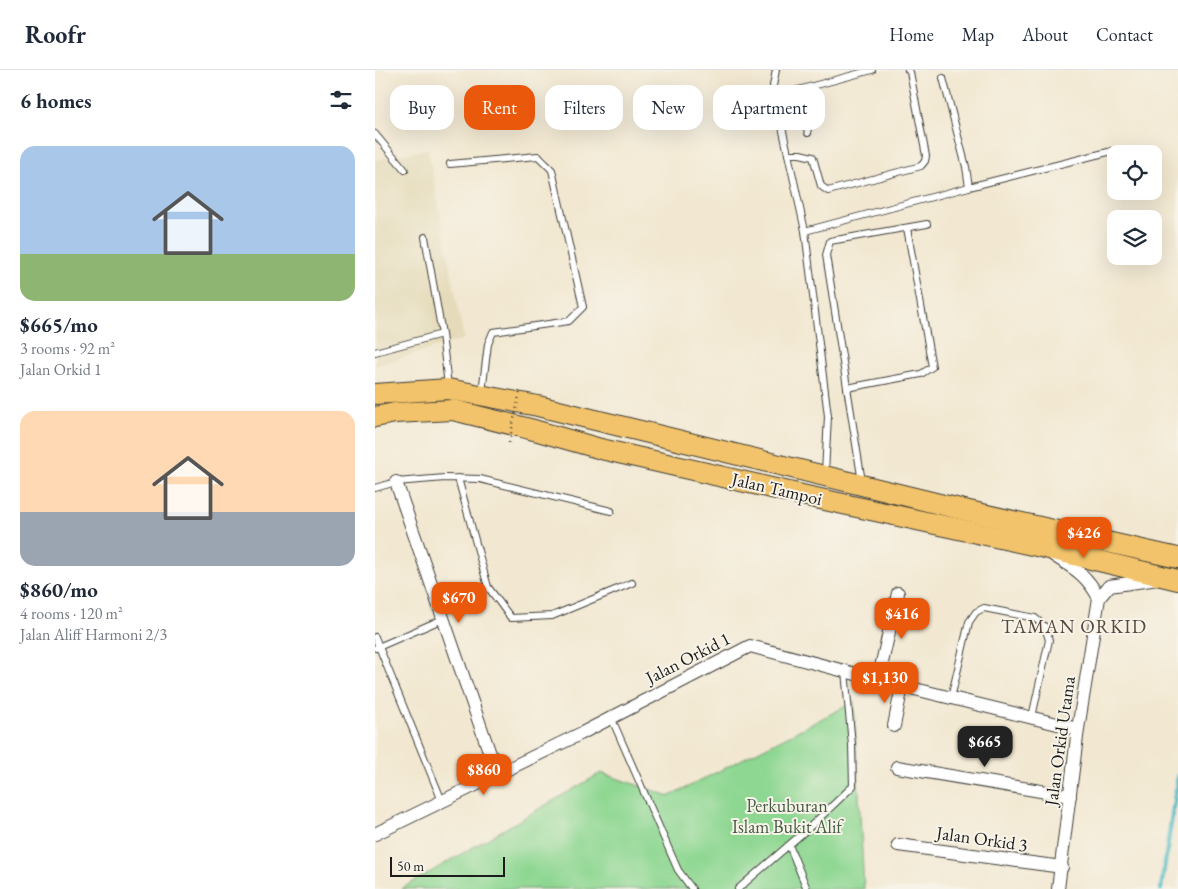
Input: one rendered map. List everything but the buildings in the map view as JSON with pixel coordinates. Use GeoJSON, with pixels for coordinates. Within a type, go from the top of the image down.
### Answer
{"type":"FeatureCollection","features":[{"type":"Feature","properties":{"kind":"main road","name":"Jalan Tampoi"},"geometry":{"type":"LineString","coordinates":[[375,394],[448,389],[537,406],[862,486],[1178,558]]}},
{"type":"Feature","properties":{"kind":"main road","name":"Jalan Tampoi"},"geometry":{"type":"LineString","coordinates":[[375,418],[395,413],[453,410],[535,430],[601,449],[830,502],[1041,547],[1173,579]]}},
{"type":"Feature","properties":{"kind":"street"},"geometry":{"type":"LineString","coordinates":[[396,482],[497,774]]}},
{"type":"Feature","properties":{"kind":"street"},"geometry":{"type":"LineString","coordinates":[[1041,547],[1078,571],[1091,583],[1099,598],[1109,586],[1173,579]]}},
{"type":"Feature","properties":{"kind":"street"},"geometry":{"type":"LineString","coordinates":[[878,680],[898,593]]}},
{"type":"Feature","properties":{"kind":"street","name":"Jalan Orkid Utama"},"geometry":{"type":"LineString","coordinates":[[1058,889],[1078,729],[1099,598]]}},
{"type":"Feature","properties":{"kind":"street","name":"Jalan Orkid 1"},"geometry":{"type":"LineString","coordinates":[[375,834],[581,733],[750,646],[878,680],[1078,729]]}},
{"type":"Feature","properties":{"kind":"street"},"geometry":{"type":"LineString","coordinates":[[894,726],[902,686]]}},
{"type":"Feature","properties":{"kind":"street"},"geometry":{"type":"LineString","coordinates":[[897,767],[1070,796]]}},
{"type":"Feature","properties":{"kind":"street","name":"Jalan Orkid 3"},"geometry":{"type":"LineString","coordinates":[[898,846],[1061,867]]}},
{"type":"Feature","properties":{"kind":"lane"},"geometry":{"type":"LineString","coordinates":[[773,85],[776,70]]}},
{"type":"Feature","properties":{"kind":"lane"},"geometry":{"type":"LineString","coordinates":[[816,85],[872,70]]}},
{"type":"Feature","properties":{"kind":"lane"},"geometry":{"type":"LineString","coordinates":[[788,154],[813,157],[821,186],[828,191],[921,166],[926,156],[910,72],[908,70]]}},
{"type":"Feature","properties":{"kind":"lane"},"geometry":{"type":"LineString","coordinates":[[943,78],[966,167],[969,187]]}},
{"type":"Feature","properties":{"kind":"lane"},"geometry":{"type":"LineString","coordinates":[[782,130],[805,231],[828,416],[825,477]]}},
{"type":"Feature","properties":{"kind":"lane"},"geometry":{"type":"LineString","coordinates":[[375,134],[405,170]]}},
{"type":"Feature","properties":{"kind":"lane"},"geometry":{"type":"LineString","coordinates":[[805,231],[1107,152]]}},
{"type":"Feature","properties":{"kind":"lane"},"geometry":{"type":"LineString","coordinates":[[450,164],[538,156],[552,170],[583,307],[569,321],[493,332],[488,344],[481,396]]}},
{"type":"Feature","properties":{"kind":"lane"},"geometry":{"type":"LineString","coordinates":[[862,486],[826,255],[830,241],[927,224]]}},
{"type":"Feature","properties":{"kind":"lane"},"geometry":{"type":"LineString","coordinates":[[847,388],[921,374],[932,367],[907,228]]}},
{"type":"Feature","properties":{"kind":"lane"},"geometry":{"type":"LineString","coordinates":[[425,237],[442,334],[448,389]]}},
{"type":"Feature","properties":{"kind":"lane"},"geometry":{"type":"LineString","coordinates":[[375,352],[442,334]]}},
{"type":"Feature","properties":{"kind":"lane"},"geometry":{"type":"LineString","coordinates":[[458,478],[488,586],[511,618],[551,616],[632,583]]}},
{"type":"Feature","properties":{"kind":"lane"},"geometry":{"type":"LineString","coordinates":[[375,488],[396,482],[458,478],[480,479],[611,511]]}},
{"type":"Feature","properties":{"kind":"lane"},"geometry":{"type":"LineString","coordinates":[[951,698],[969,622],[975,612],[984,608],[1035,618],[1045,627],[1049,640],[1032,718]]}},
{"type":"Feature","properties":{"kind":"lane"},"geometry":{"type":"LineString","coordinates":[[377,648],[443,619]]}},
{"type":"Feature","properties":{"kind":"lane"},"geometry":{"type":"LineString","coordinates":[[375,637],[377,648],[442,801]]}},
{"type":"Feature","properties":{"kind":"lane"},"geometry":{"type":"LineString","coordinates":[[738,889],[853,786],[853,746],[845,671]]}},
{"type":"Feature","properties":{"kind":"lane"},"geometry":{"type":"LineString","coordinates":[[611,717],[678,870],[692,889]]}},
{"type":"Feature","properties":{"kind":"lane"},"geometry":{"type":"LineString","coordinates":[[789,845],[807,889]]}},
{"type":"Feature","properties":{"kind":"path"},"geometry":{"type":"LineString","coordinates":[[509,443],[519,391]]}},
{"type":"Feature","properties":{"kind":"shaded area"},"geometry":{"type":"Polygon","coordinates":[[[428,149],[464,339],[375,366],[375,160],[428,149]]]}},
{"type":"Feature","properties":{"kind":"green space","name":"Perkuburan Islam Bukit Alif"},"geometry":{"type":"Polygon","coordinates":[[[854,702],[864,889],[401,889],[601,773],[670,796],[854,702]]]}},
{"type":"Feature","properties":{"kind":"waterway"},"geometry":{"type":"LineString","coordinates":[[1161,889],[1178,775]]}},
{"type":"Feature","properties":{"kind":"district","name":"TAMAN ORKID"},"geometry":{"type":"Point","coordinates":[1074,626]}}]}
